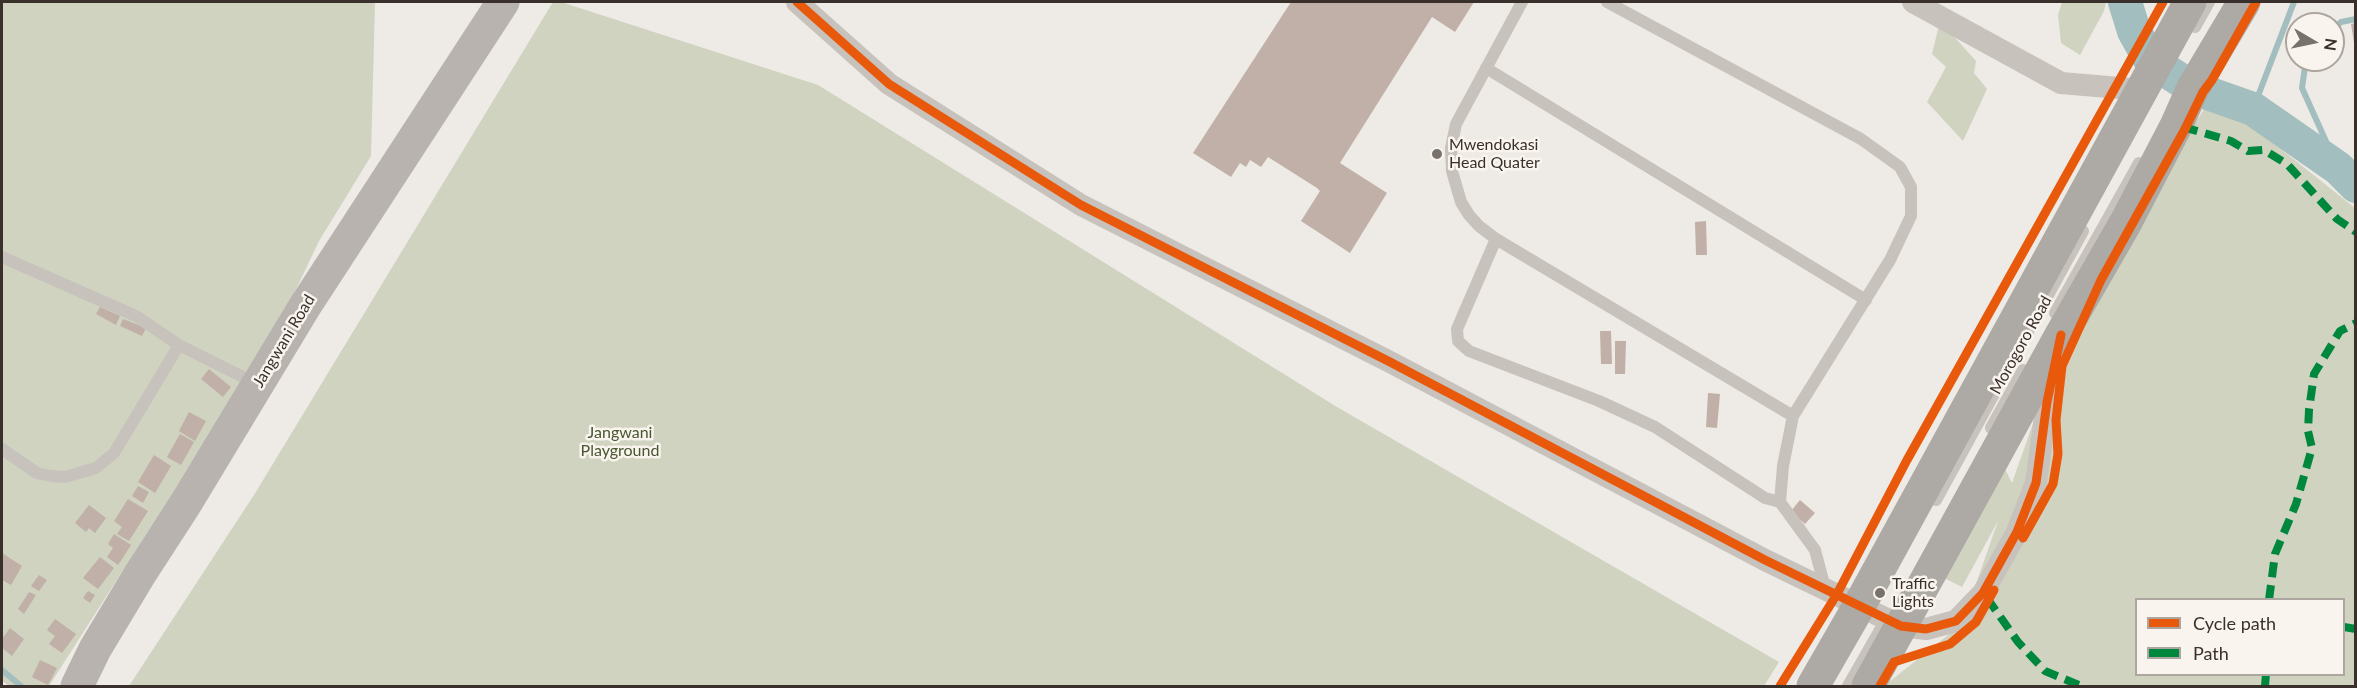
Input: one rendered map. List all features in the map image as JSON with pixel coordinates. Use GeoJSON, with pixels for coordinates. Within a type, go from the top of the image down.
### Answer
{"type":"FeatureCollection","features":[{"type":"Feature","properties":{"kind":"highway","name":"Morogoro Road"},"geometry":{"type":"LineString","coordinates":[[1868,687],[1879,614],[2143,90],[2190,2]]}},
{"type":"Feature","properties":{"kind":"highway","name":"Morogoro Road"},"geometry":{"type":"LineString","coordinates":[[1813,687],[1879,614],[2054,332],[2126,222],[2193,88],[2244,2]]}},
{"type":"Feature","properties":{"kind":"street","name":"Jangwani Road"},"geometry":{"type":"LineString","coordinates":[[77,687],[95,649],[128,593],[305,306],[503,2]]}},
{"type":"Feature","properties":{"kind":"street"},"geometry":{"type":"LineString","coordinates":[[797,2],[890,84],[1081,205],[1392,363],[1765,560],[1879,614],[1926,629],[1956,621],[1983,593],[2017,532],[2036,483],[2054,332]]}},
{"type":"Feature","properties":{"kind":"street"},"geometry":{"type":"LineString","coordinates":[[1913,2],[2061,83],[2143,90]]}},
{"type":"Feature","properties":{"kind":"lane"},"geometry":{"type":"LineString","coordinates":[[1522,2],[1456,124],[1451,148],[1452,171],[1458,194],[1469,215],[1496,239],[1793,416]]}},
{"type":"Feature","properties":{"kind":"lane"},"geometry":{"type":"LineString","coordinates":[[1607,2],[1860,139],[1900,167],[1911,187],[1911,216],[1890,260],[1793,416],[1783,466],[1780,502]]}},
{"type":"Feature","properties":{"kind":"lane"},"geometry":{"type":"LineString","coordinates":[[2187,41],[2209,2]]}},
{"type":"Feature","properties":{"kind":"lane"},"geometry":{"type":"LineString","coordinates":[[1486,68],[1866,300]]}},
{"type":"Feature","properties":{"kind":"lane","name":"Morogoro Road"},"geometry":{"type":"LineString","coordinates":[[2054,332],[2144,153]]}},
{"type":"Feature","properties":{"kind":"lane","name":"Morogoro Road"},"geometry":{"type":"LineString","coordinates":[[1931,508],[2090,218]]}},
{"type":"Feature","properties":{"kind":"lane"},"geometry":{"type":"LineString","coordinates":[[1496,239],[1457,329],[1458,341],[1469,351],[1599,401],[1655,427],[1765,498],[1780,502],[1815,550],[1824,588]]}},
{"type":"Feature","properties":{"kind":"lane"},"geometry":{"type":"LineString","coordinates":[[2,257],[136,316],[179,345],[258,385]]}},
{"type":"Feature","properties":{"kind":"lane"},"geometry":{"type":"LineString","coordinates":[[2,449],[37,473],[51,476],[66,477],[96,468],[114,453],[179,345]]}},
{"type":"Feature","properties":{"kind":"lane","name":"Morogoro Road"},"geometry":{"type":"LineString","coordinates":[[1984,440],[2029,360]]}},
{"type":"Feature","properties":{"kind":"lane","name":"Morogoro Road"},"geometry":{"type":"LineString","coordinates":[[1848,687],[1879,614]]}},
{"type":"Feature","properties":{"kind":"green space"},"geometry":{"type":"Polygon","coordinates":[[[2,2],[375,2],[371,156],[319,241],[280,323],[260,373],[148,531],[49,686],[9,686],[2,681],[2,2]]]}},
{"type":"Feature","properties":{"kind":"green space","name":"Jangwani Playground"},"geometry":{"type":"Polygon","coordinates":[[[553,2],[561,2],[818,85],[1337,407],[1779,662],[1764,686],[129,686],[254,495],[553,2]]]}},
{"type":"Feature","properties":{"kind":"green space"},"geometry":{"type":"Polygon","coordinates":[[[2062,2],[2106,2],[2104,11],[2080,55],[2061,43],[2058,15],[2062,2]]]}},
{"type":"Feature","properties":{"kind":"green space"},"geometry":{"type":"Polygon","coordinates":[[[1940,21],[1976,61],[1974,73],[1987,89],[1963,141],[1927,102],[1946,67],[1932,54],[1940,21]]]}},
{"type":"Feature","properties":{"kind":"green space"},"geometry":{"type":"Polygon","coordinates":[[[2213,95],[2355,208],[2355,686],[1884,686],[1962,624],[1998,521],[1962,587],[1936,574],[2002,463],[2012,483],[2069,321],[2213,95]]]}},
{"type":"Feature","properties":{"kind":"building"},"geometry":{"type":"Polygon","coordinates":[[[1291,2],[1474,2],[1455,32],[1432,17],[1340,163],[1387,193],[1350,253],[1301,221],[1320,191],[1317,188],[1268,157],[1261,167],[1250,160],[1246,167],[1240,163],[1231,177],[1193,153],[1291,2]]]}},
{"type":"Feature","properties":{"kind":"building"},"geometry":{"type":"Polygon","coordinates":[[[2356,23],[2356,43],[2354,43],[2351,24],[2356,23]]]}},
{"type":"Feature","properties":{"kind":"building"},"geometry":{"type":"Polygon","coordinates":[[[1706,221],[1707,255],[1696,255],[1695,222],[1706,221]]]}},
{"type":"Feature","properties":{"kind":"building"},"geometry":{"type":"Polygon","coordinates":[[[100,307],[120,316],[116,325],[96,314],[100,307]]]}},
{"type":"Feature","properties":{"kind":"building"},"geometry":{"type":"Polygon","coordinates":[[[123,319],[146,328],[142,336],[120,326],[123,319]]]}},
{"type":"Feature","properties":{"kind":"building"},"geometry":{"type":"Polygon","coordinates":[[[1600,331],[1611,331],[1612,364],[1601,364],[1600,331]]]}},
{"type":"Feature","properties":{"kind":"building"},"geometry":{"type":"Polygon","coordinates":[[[1615,341],[1626,341],[1625,374],[1615,374],[1615,341]]]}},
{"type":"Feature","properties":{"kind":"building"},"geometry":{"type":"Polygon","coordinates":[[[209,369],[231,387],[223,397],[201,379],[209,369]]]}},
{"type":"Feature","properties":{"kind":"building"},"geometry":{"type":"Polygon","coordinates":[[[1708,393],[1720,394],[1717,428],[1706,427],[1708,393]]]}},
{"type":"Feature","properties":{"kind":"building"},"geometry":{"type":"Polygon","coordinates":[[[189,412],[206,421],[195,441],[179,431],[189,412]]]}},
{"type":"Feature","properties":{"kind":"building"},"geometry":{"type":"Polygon","coordinates":[[[180,434],[194,442],[181,465],[167,457],[180,434]]]}},
{"type":"Feature","properties":{"kind":"building"},"geometry":{"type":"Polygon","coordinates":[[[154,455],[171,466],[155,493],[138,482],[154,455]]]}},
{"type":"Feature","properties":{"kind":"building"},"geometry":{"type":"Polygon","coordinates":[[[138,486],[149,492],[143,503],[132,496],[138,486]]]}},
{"type":"Feature","properties":{"kind":"building"},"geometry":{"type":"Polygon","coordinates":[[[128,499],[148,511],[129,541],[117,534],[122,527],[114,521],[128,499]]]}},
{"type":"Feature","properties":{"kind":"building"},"geometry":{"type":"Polygon","coordinates":[[[1800,500],[1815,513],[1805,524],[1791,511],[1800,500]]]}},
{"type":"Feature","properties":{"kind":"building"},"geometry":{"type":"Polygon","coordinates":[[[89,505],[106,518],[95,533],[89,528],[86,532],[75,523],[89,505]]]}},
{"type":"Feature","properties":{"kind":"building"},"geometry":{"type":"Polygon","coordinates":[[[114,534],[131,545],[118,565],[107,557],[113,548],[108,544],[114,534]]]}},
{"type":"Feature","properties":{"kind":"building"},"geometry":{"type":"Polygon","coordinates":[[[2,553],[22,566],[11,585],[2,580],[2,553]]]}},
{"type":"Feature","properties":{"kind":"building"},"geometry":{"type":"Polygon","coordinates":[[[100,557],[114,568],[98,589],[83,578],[100,557]]]}},
{"type":"Feature","properties":{"kind":"building"},"geometry":{"type":"Polygon","coordinates":[[[39,575],[47,580],[39,591],[31,586],[39,575]]]}},
{"type":"Feature","properties":{"kind":"building"},"geometry":{"type":"Polygon","coordinates":[[[88,591],[95,595],[90,603],[83,598],[88,591]]]}},
{"type":"Feature","properties":{"kind":"building"},"geometry":{"type":"Polygon","coordinates":[[[29,592],[36,595],[24,614],[18,609],[29,592]]]}},
{"type":"Feature","properties":{"kind":"building"},"geometry":{"type":"Polygon","coordinates":[[[55,619],[76,634],[62,653],[49,644],[55,636],[47,630],[55,619]]]}},
{"type":"Feature","properties":{"kind":"building"},"geometry":{"type":"Polygon","coordinates":[[[10,628],[24,639],[12,656],[2,648],[2,639],[10,628]]]}},
{"type":"Feature","properties":{"kind":"building"},"geometry":{"type":"Polygon","coordinates":[[[40,660],[57,668],[48,685],[32,677],[40,660]]]}},
{"type":"Feature","properties":{"kind":"waterway"},"geometry":{"type":"LineString","coordinates":[[2125,2],[2134,31],[2151,61],[2193,88],[2253,109],[2338,168],[2356,186]]}},
{"type":"Feature","properties":{"kind":"waterway"},"geometry":{"type":"LineString","coordinates":[[2253,109],[2294,2]]}},
{"type":"Feature","properties":{"kind":"waterway"},"geometry":{"type":"LineString","coordinates":[[2345,21],[2356,19]]}},
{"type":"Feature","properties":{"kind":"waterway"},"geometry":{"type":"LineString","coordinates":[[2304,72],[2302,88],[2338,168]]}},
{"type":"Feature","properties":{"kind":"waterway"},"geometry":{"type":"LineString","coordinates":[[2,670],[21,686]]}},
{"type":"Feature","properties":{"kind":"marked path"},"geometry":{"type":"LineString","coordinates":[[2183,127],[2231,141],[2248,151],[2264,150],[2287,164],[2337,219],[2356,232]]}},
{"type":"Feature","properties":{"kind":"marked path"},"geometry":{"type":"LineString","coordinates":[[2269,598],[2275,554],[2296,504],[2312,448],[2308,431],[2314,374],[2340,331],[2356,323]]}},
{"type":"Feature","properties":{"kind":"marked path"},"geometry":{"type":"LineString","coordinates":[[1987,598],[2018,642],[2045,671],[2081,686]]}},
{"type":"Feature","properties":{"kind":"marked path"},"geometry":{"type":"LineString","coordinates":[[2345,627],[2356,629]]}},
{"type":"Feature","properties":{"kind":"marked path"},"geometry":{"type":"LineString","coordinates":[[2265,686],[2266,676]]}},
{"type":"Feature","properties":{"kind":"cycle path"},"geometry":{"type":"LineString","coordinates":[[797,2],[889,84],[1081,205],[1392,363],[1765,560],[1901,626],[1926,629],[1956,621],[1983,593],[2017,532],[2036,483],[2047,402],[2061,335]]}},
{"type":"Feature","properties":{"kind":"cycle path"},"geometry":{"type":"LineString","coordinates":[[1780,686],[1837,594],[1907,460],[2163,2]]}},
{"type":"Feature","properties":{"kind":"cycle path"},"geometry":{"type":"LineString","coordinates":[[2023,538],[2053,484],[2058,454],[2056,420],[2062,366],[2101,280],[2185,129],[2203,92],[2256,2]]}},
{"type":"Feature","properties":{"kind":"cycle path"},"geometry":{"type":"LineString","coordinates":[[1880,686],[1894,662],[1950,644],[1976,622],[1994,590]]}},
{"type":"Feature","properties":{"kind":"place","name":"Mwendokasi Head Quater"},"geometry":{"type":"Point","coordinates":[1437,154]}},
{"type":"Feature","properties":{"kind":"place","name":"Traffic Lights"},"geometry":{"type":"Point","coordinates":[1880,593]}}]}
